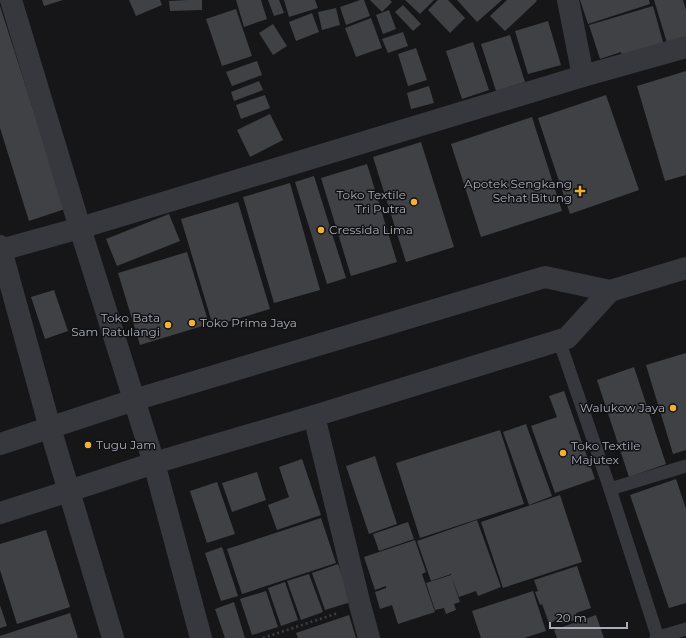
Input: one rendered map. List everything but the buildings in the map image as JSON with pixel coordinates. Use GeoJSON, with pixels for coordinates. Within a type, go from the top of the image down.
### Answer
{"type":"FeatureCollection","features":[{"type":"Feature","properties":{"kind":"street"},"geometry":{"type":"LineString","coordinates":[[11,0],[80,228],[154,463],[201,638]]}},
{"type":"Feature","properties":{"kind":"street"},"geometry":{"type":"LineString","coordinates":[[568,0],[583,76]]}},
{"type":"Feature","properties":{"kind":"street"},"geometry":{"type":"LineString","coordinates":[[113,638],[50,428],[1,248],[80,228],[583,76],[686,47]]}},
{"type":"Feature","properties":{"kind":"street"},"geometry":{"type":"LineString","coordinates":[[0,513],[154,463],[314,416],[567,338],[610,292],[686,268]]}},
{"type":"Feature","properties":{"kind":"street"},"geometry":{"type":"LineString","coordinates":[[0,444],[134,400],[545,277],[610,292]]}},
{"type":"Feature","properties":{"kind":"street"},"geometry":{"type":"LineString","coordinates":[[314,416],[369,638]]}},
{"type":"Feature","properties":{"kind":"lane"},"geometry":{"type":"LineString","coordinates":[[559,340],[610,489],[658,638],[686,628]]}},
{"type":"Feature","properties":{"kind":"lane"},"geometry":{"type":"LineString","coordinates":[[610,489],[686,466]]}},
{"type":"Feature","properties":{"kind":"path"},"geometry":{"type":"LineString","coordinates":[[264,638],[360,605]]}},
{"type":"Feature","properties":{"kind":"place","name":"Apotek Sengkang Sehat Bitung"},"geometry":{"type":"Point","coordinates":[580,191]}},
{"type":"Feature","properties":{"kind":"place","name":"Toko Textile Tri Putra"},"geometry":{"type":"Point","coordinates":[414,202]}},
{"type":"Feature","properties":{"kind":"place","name":"Cressida Lima"},"geometry":{"type":"Point","coordinates":[321,230]}},
{"type":"Feature","properties":{"kind":"place","name":"Toko Prima Jaya"},"geometry":{"type":"Point","coordinates":[192,323]}},
{"type":"Feature","properties":{"kind":"place","name":"Toko Bata Sam Ratulangi"},"geometry":{"type":"Point","coordinates":[168,325]}},
{"type":"Feature","properties":{"kind":"place","name":"Walukow Jaya"},"geometry":{"type":"Point","coordinates":[673,408]}},
{"type":"Feature","properties":{"kind":"place","name":"Tugu Jam"},"geometry":{"type":"Point","coordinates":[88,445]}},
{"type":"Feature","properties":{"kind":"place","name":"Toko Textile Majutex"},"geometry":{"type":"Point","coordinates":[563,453]}}]}
